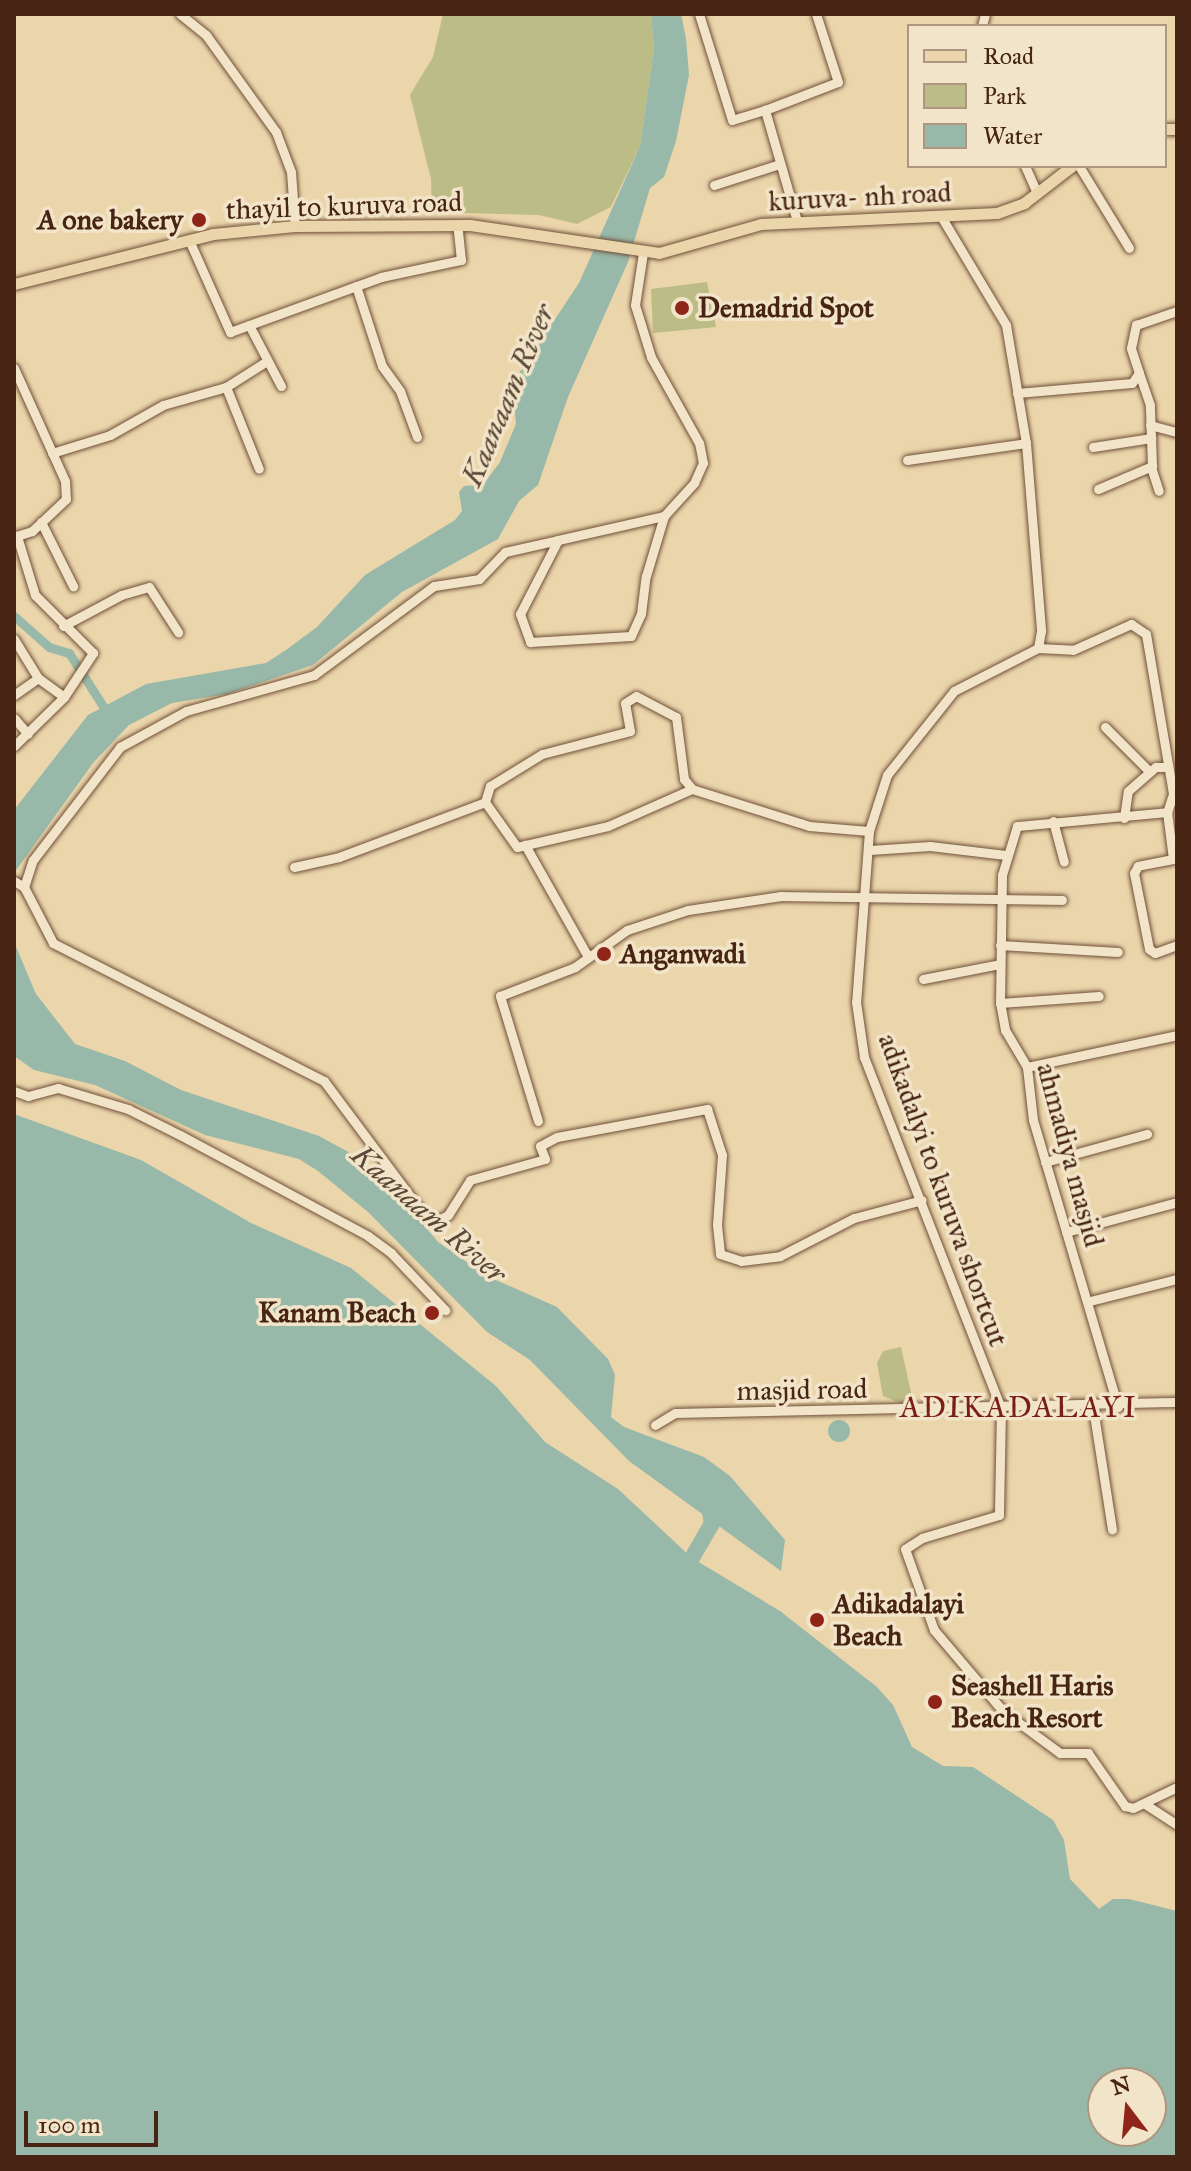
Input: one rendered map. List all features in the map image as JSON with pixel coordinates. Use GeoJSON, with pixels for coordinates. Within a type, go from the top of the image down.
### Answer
{"type":"FeatureCollection","features":[{"type":"Feature","properties":{"kind":"main road","name":"kuruva- nh road"},"geometry":{"type":"LineString","coordinates":[[585,243],[641,252],[675,250],[718,234],[797,221],[942,218],[997,213],[1037,193],[1069,168]]}},
{"type":"Feature","properties":{"kind":"main road","name":"thayil to kuruva road"},"geometry":{"type":"LineString","coordinates":[[14,284],[189,240],[295,226],[457,224],[585,243]]}},
{"type":"Feature","properties":{"kind":"street"},"geometry":{"type":"LineString","coordinates":[[180,14],[206,35],[276,132],[291,172],[295,226]]}},
{"type":"Feature","properties":{"kind":"street"},"geometry":{"type":"LineString","coordinates":[[699,14],[711,38],[732,120],[838,82],[816,14]]}},
{"type":"Feature","properties":{"kind":"street"},"geometry":{"type":"LineString","coordinates":[[765,110],[797,221]]}},
{"type":"Feature","properties":{"kind":"street"},"geometry":{"type":"LineString","coordinates":[[714,185],[780,164]]}},
{"type":"Feature","properties":{"kind":"street"},"geometry":{"type":"LineString","coordinates":[[1026,168],[1037,193]]}},
{"type":"Feature","properties":{"kind":"street"},"geometry":{"type":"LineString","coordinates":[[1080,168],[1129,248]]}},
{"type":"Feature","properties":{"kind":"street"},"geometry":{"type":"LineString","coordinates":[[870,850],[930,846],[1005,855],[1017,826],[1124,818],[1167,812],[1173,805],[1141,627],[1117,629],[1061,652],[1038,648],[1026,443],[1006,325],[995,300],[942,218]]}},
{"type":"Feature","properties":{"kind":"street"},"geometry":{"type":"LineString","coordinates":[[189,240],[230,332],[356,286],[461,260],[457,224]]}},
{"type":"Feature","properties":{"kind":"street"},"geometry":{"type":"LineString","coordinates":[[558,540],[520,614],[530,642],[631,636],[641,614],[664,516],[694,483],[703,463],[699,443],[651,357],[635,305],[641,252]]}},
{"type":"Feature","properties":{"kind":"street"},"geometry":{"type":"LineString","coordinates":[[356,286],[382,366],[400,391],[417,437]]}},
{"type":"Feature","properties":{"kind":"street"},"geometry":{"type":"LineString","coordinates":[[1159,491],[1151,467],[1150,425],[1131,348],[1136,325],[1177,311]]}},
{"type":"Feature","properties":{"kind":"street"},"geometry":{"type":"LineString","coordinates":[[249,325],[281,386]]}},
{"type":"Feature","properties":{"kind":"street"},"geometry":{"type":"LineString","coordinates":[[52,453],[110,435],[163,405],[226,387],[267,361]]}},
{"type":"Feature","properties":{"kind":"street"},"geometry":{"type":"LineString","coordinates":[[14,368],[65,481],[66,499],[41,522],[15,537],[35,595],[63,626],[91,647],[86,666],[64,697],[14,746]]}},
{"type":"Feature","properties":{"kind":"street"},"geometry":{"type":"LineString","coordinates":[[1017,393],[1117,386],[1132,383],[1139,373]]}},
{"type":"Feature","properties":{"kind":"street"},"geometry":{"type":"LineString","coordinates":[[226,387],[259,469]]}},
{"type":"Feature","properties":{"kind":"street"},"geometry":{"type":"LineString","coordinates":[[1150,425],[1177,432]]}},
{"type":"Feature","properties":{"kind":"street"},"geometry":{"type":"LineString","coordinates":[[1093,447],[1151,438]]}},
{"type":"Feature","properties":{"kind":"street"},"geometry":{"type":"LineString","coordinates":[[907,460],[1026,443]]}},
{"type":"Feature","properties":{"kind":"street"},"geometry":{"type":"LineString","coordinates":[[1098,489],[1151,467]]}},
{"type":"Feature","properties":{"kind":"street"},"geometry":{"type":"LineString","coordinates":[[664,516],[505,552],[479,579],[434,586],[314,675],[186,711],[120,747],[33,860],[19,884],[53,943],[324,1081],[425,1216],[437,1221],[448,1215],[470,1180],[545,1159],[540,1146],[557,1137],[707,1109],[722,1155],[717,1225],[720,1254],[741,1261],[780,1256],[854,1218],[922,1200]]}},
{"type":"Feature","properties":{"kind":"street"},"geometry":{"type":"LineString","coordinates":[[41,522],[73,586]]}},
{"type":"Feature","properties":{"kind":"street"},"geometry":{"type":"LineString","coordinates":[[63,626],[121,595],[149,587],[178,632]]}},
{"type":"Feature","properties":{"kind":"street"},"geometry":{"type":"LineString","coordinates":[[14,639],[38,678],[64,697]]}},
{"type":"Feature","properties":{"kind":"street","name":"adikadalyi to kuruva shortcut"},"geometry":{"type":"LineString","coordinates":[[1001,1409],[864,1057],[856,955],[866,896],[869,831],[887,775],[932,715],[971,678],[1038,648]]}},
{"type":"Feature","properties":{"kind":"street"},"geometry":{"type":"LineString","coordinates":[[14,695],[38,678]]}},
{"type":"Feature","properties":{"kind":"street"},"geometry":{"type":"LineString","coordinates":[[485,802],[490,786],[542,754],[630,731],[625,703],[636,696],[676,717],[684,779],[692,789],[809,826],[869,831]]}},
{"type":"Feature","properties":{"kind":"street"},"geometry":{"type":"LineString","coordinates":[[14,718],[28,734]]}},
{"type":"Feature","properties":{"kind":"street"},"geometry":{"type":"LineString","coordinates":[[1105,727],[1149,771]]}},
{"type":"Feature","properties":{"kind":"street"},"geometry":{"type":"LineString","coordinates":[[1124,818],[1128,791],[1149,771],[1168,767]]}},
{"type":"Feature","properties":{"kind":"street"},"geometry":{"type":"LineString","coordinates":[[485,802],[496,811],[511,842],[525,845],[608,826],[692,789]]}},
{"type":"Feature","properties":{"kind":"street"},"geometry":{"type":"LineString","coordinates":[[294,867],[339,857],[485,802]]}},
{"type":"Feature","properties":{"kind":"street"},"geometry":{"type":"LineString","coordinates":[[1167,812],[1173,859],[1138,866],[1134,873],[1149,949],[1155,953],[1177,945]]}},
{"type":"Feature","properties":{"kind":"street"},"geometry":{"type":"LineString","coordinates":[[1053,821],[1064,862]]}},
{"type":"Feature","properties":{"kind":"street"},"geometry":{"type":"LineString","coordinates":[[525,845],[588,957]]}},
{"type":"Feature","properties":{"kind":"street","name":"ahmadiya masjid"},"geometry":{"type":"LineString","coordinates":[[1005,855],[1000,945],[1000,1003],[1005,1030],[1027,1067],[1045,1162],[1090,1301],[1118,1407]]}},
{"type":"Feature","properties":{"kind":"street"},"geometry":{"type":"LineString","coordinates":[[538,1121],[500,996],[588,957],[627,930],[688,910],[781,896],[1062,900]]}},
{"type":"Feature","properties":{"kind":"street"},"geometry":{"type":"LineString","coordinates":[[1000,945],[1118,952]]}},
{"type":"Feature","properties":{"kind":"street"},"geometry":{"type":"LineString","coordinates":[[923,979],[1000,964]]}},
{"type":"Feature","properties":{"kind":"street"},"geometry":{"type":"LineString","coordinates":[[1000,1003],[1099,996]]}},
{"type":"Feature","properties":{"kind":"street"},"geometry":{"type":"LineString","coordinates":[[1027,1067],[1177,1035]]}},
{"type":"Feature","properties":{"kind":"street"},"geometry":{"type":"LineString","coordinates":[[14,1091],[28,1096],[58,1088],[128,1109],[180,1135],[368,1236],[391,1253],[445,1310]]}},
{"type":"Feature","properties":{"kind":"street"},"geometry":{"type":"LineString","coordinates":[[1045,1162],[1147,1134]]}},
{"type":"Feature","properties":{"kind":"street"},"geometry":{"type":"LineString","coordinates":[[1066,1232],[1177,1202]]}},
{"type":"Feature","properties":{"kind":"street"},"geometry":{"type":"LineString","coordinates":[[1090,1301],[1177,1279]]}},
{"type":"Feature","properties":{"kind":"street","name":"masjid road"},"geometry":{"type":"LineString","coordinates":[[655,1425],[675,1413],[1093,1408],[1177,1402]]}},
{"type":"Feature","properties":{"kind":"street"},"geometry":{"type":"LineString","coordinates":[[1093,1408],[1112,1530]]}},
{"type":"Feature","properties":{"kind":"street"},"geometry":{"type":"LineString","coordinates":[[1001,1409],[999,1515],[922,1538],[905,1549],[934,1630],[988,1697],[1060,1753],[1088,1753],[1125,1806],[1145,1804],[1177,1787]]}},
{"type":"Feature","properties":{"kind":"street"},"geometry":{"type":"LineString","coordinates":[[1145,1804],[1177,1825]]}},
{"type":"Feature","properties":{"kind":"green space"},"geometry":{"type":"Polygon","coordinates":[[[443,14],[651,14],[654,48],[640,146],[611,207],[577,224],[539,215],[432,212],[431,179],[410,95],[433,57],[443,14]]]}},
{"type":"Feature","properties":{"kind":"green space","name":"Demadrid Spot"},"geometry":{"type":"Polygon","coordinates":[[[707,282],[716,327],[653,333],[651,289],[707,282]]]}},
{"type":"Feature","properties":{"kind":"green space"},"geometry":{"type":"Polygon","coordinates":[[[901,1347],[912,1397],[903,1404],[883,1396],[877,1363],[883,1351],[901,1347]]]}},
{"type":"Feature","properties":{"kind":"water"},"geometry":{"type":"Polygon","coordinates":[[[651,14],[681,14],[686,38],[689,75],[676,141],[664,177],[650,188],[628,262],[568,397],[538,485],[519,501],[498,539],[402,592],[313,665],[227,694],[172,703],[129,725],[93,763],[14,873],[14,810],[88,715],[146,684],[266,663],[317,627],[365,575],[455,520],[462,511],[459,492],[464,486],[483,485],[500,462],[516,424],[512,384],[579,283],[640,146],[654,48],[651,14]]]}},
{"type":"Feature","properties":{"kind":"water"},"geometry":{"type":"Polygon","coordinates":[[[14,942],[36,994],[75,1044],[125,1061],[181,1090],[319,1136],[352,1154],[384,1178],[438,1242],[487,1276],[557,1307],[608,1359],[615,1375],[611,1417],[624,1427],[704,1457],[730,1476],[785,1540],[781,1571],[629,1461],[530,1360],[487,1332],[368,1212],[318,1171],[299,1159],[205,1135],[95,1085],[34,1070],[14,1056],[14,942]]]}},
{"type":"Feature","properties":{"kind":"water"},"geometry":{"type":"Polygon","coordinates":[[[14,1114],[141,1160],[251,1223],[351,1268],[496,1386],[545,1442],[618,1489],[692,1558],[780,1611],[877,1687],[893,1705],[912,1747],[943,1766],[973,1767],[1053,1820],[1064,1840],[1070,1879],[1099,1909],[1113,1899],[1129,1899],[1177,1911],[1177,2157],[14,2157],[14,1114]]]}},
{"type":"Feature","properties":{"kind":"water"},"geometry":{"type":"Polygon","coordinates":[[[839,1420],[847,1423],[850,1431],[847,1439],[839,1442],[831,1439],[828,1431],[831,1423],[839,1420]]]}},
{"type":"Feature","properties":{"kind":"waterway"},"geometry":{"type":"LineString","coordinates":[[14,616],[49,647],[69,653],[108,714]]}},
{"type":"Feature","properties":{"kind":"waterway","name":"Kaanaam River"},"geometry":{"type":"LineString","coordinates":[[692,1558],[712,1524],[708,1502]]}},
{"type":"Feature","properties":{"kind":"place","name":"A one bakery"},"geometry":{"type":"Point","coordinates":[199,220]}},
{"type":"Feature","properties":{"kind":"place","name":"Demadrid Spot"},"geometry":{"type":"Point","coordinates":[682,308]}},
{"type":"Feature","properties":{"kind":"place","name":"Anganwadi"},"geometry":{"type":"Point","coordinates":[604,954]}},
{"type":"Feature","properties":{"kind":"place","name":"Kanam Beach"},"geometry":{"type":"Point","coordinates":[432,1313]}},
{"type":"Feature","properties":{"kind":"place","name":"Adikadalayi Beach"},"geometry":{"type":"Point","coordinates":[817,1620]}},
{"type":"Feature","properties":{"kind":"place","name":"Seashell Haris Beach Resort"},"geometry":{"type":"Point","coordinates":[935,1702]}},
{"type":"Feature","properties":{"kind":"district","name":"ADIKADALAYI"},"geometry":{"type":"Point","coordinates":[1019,1407]}}]}
